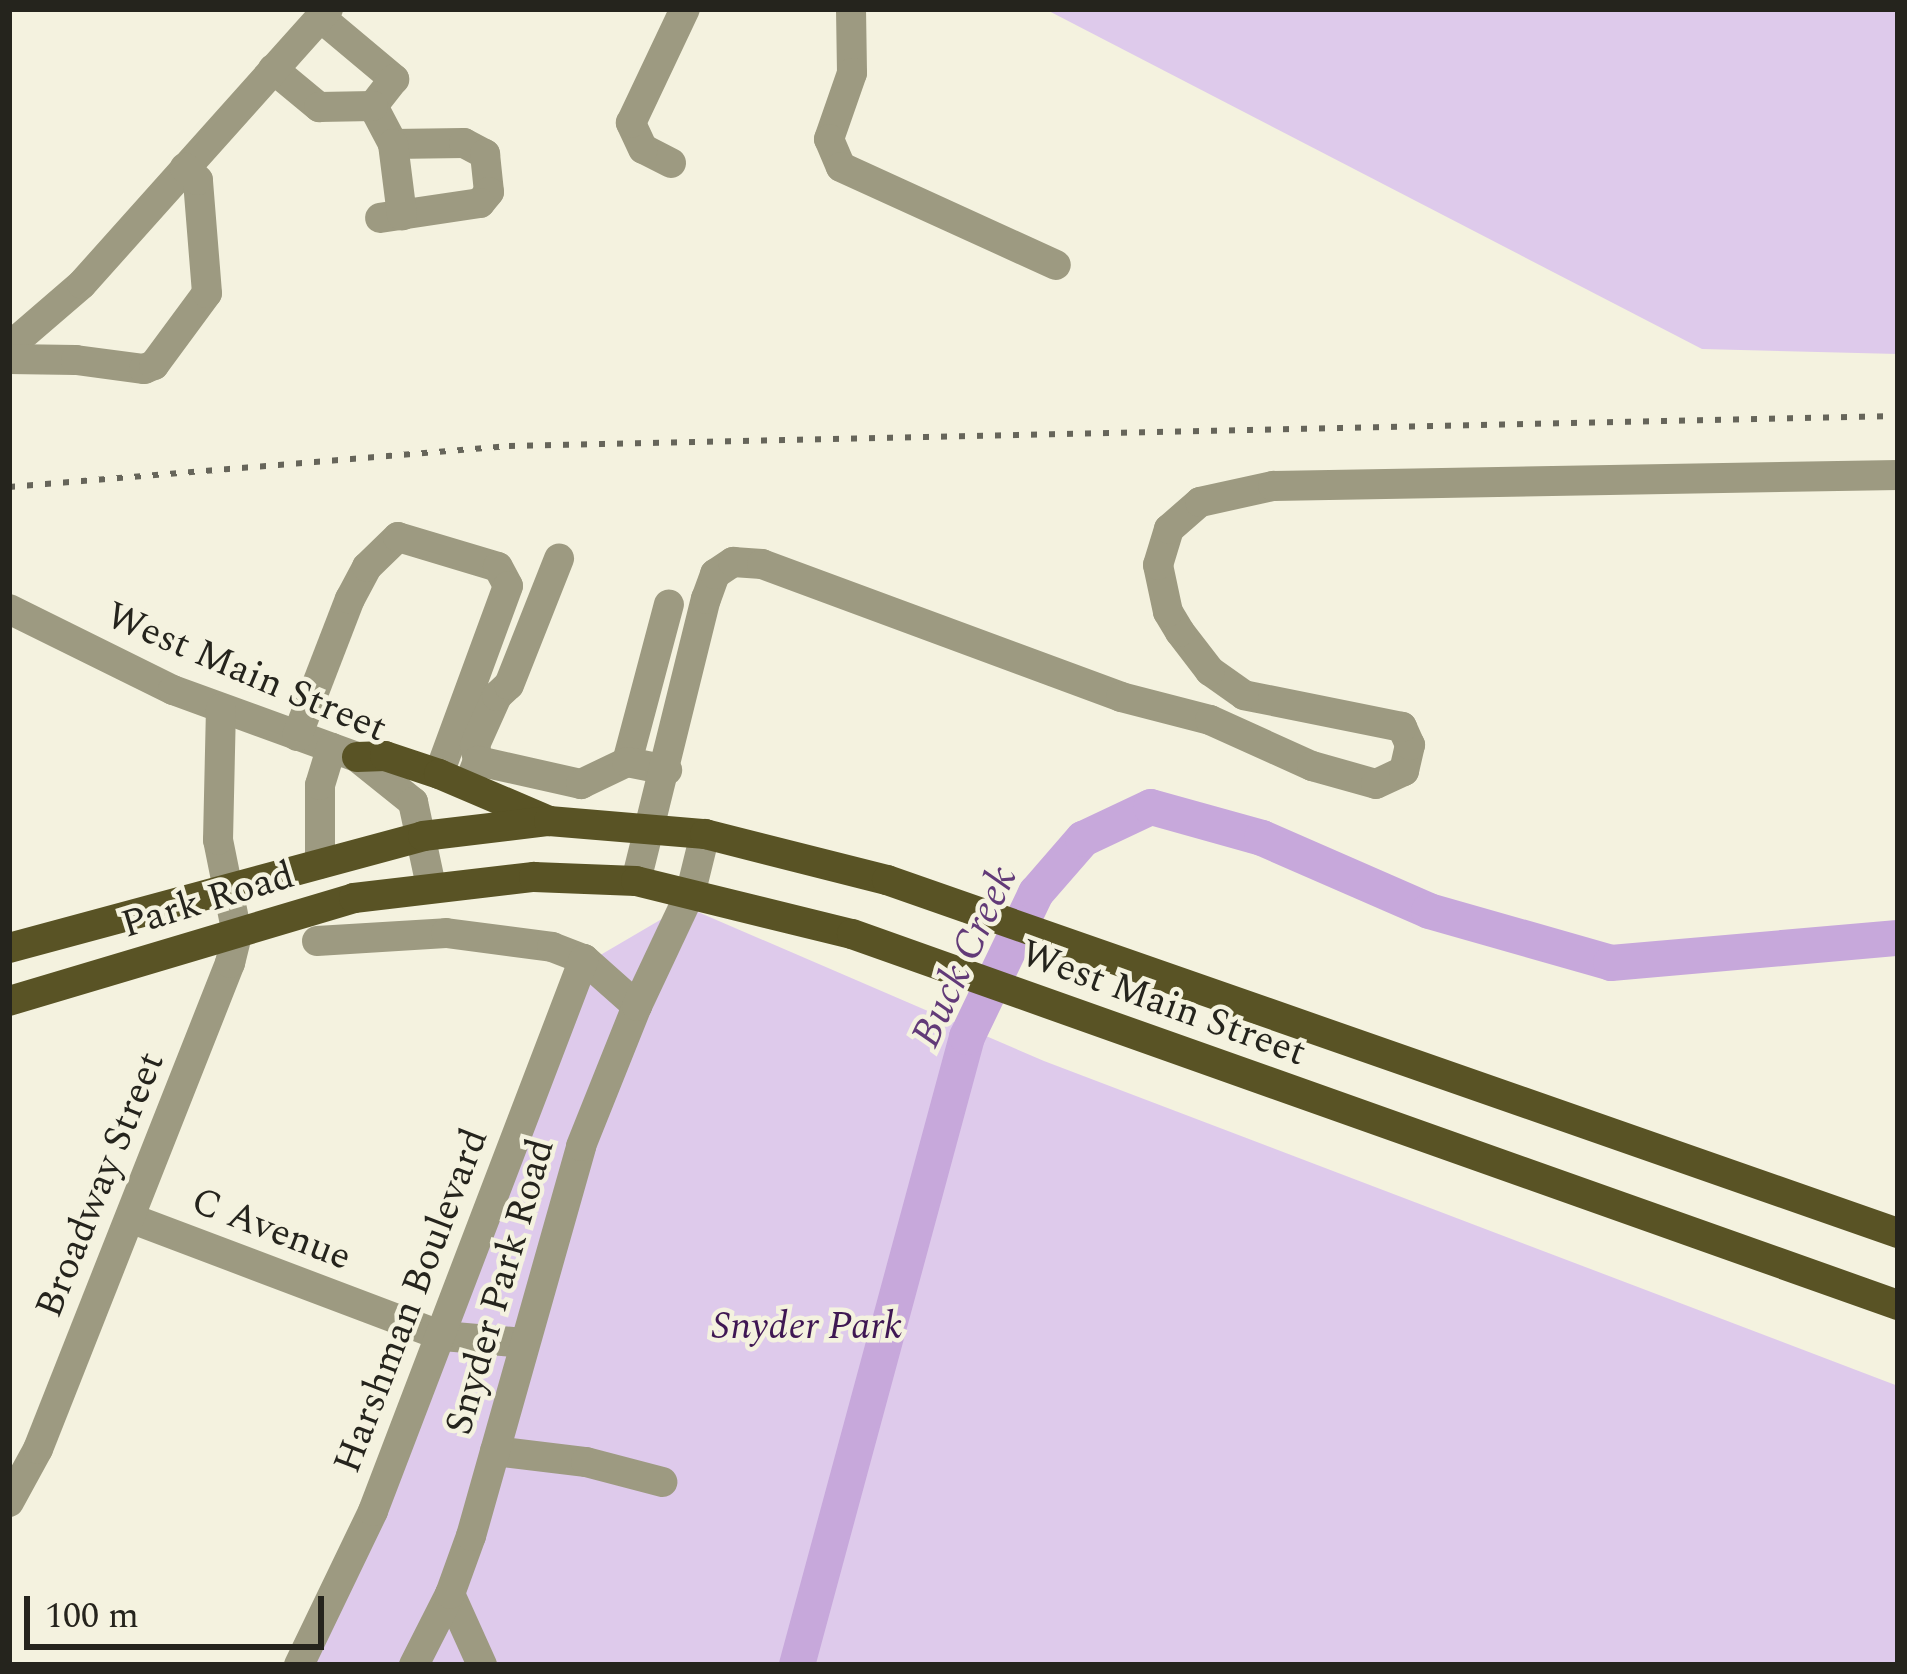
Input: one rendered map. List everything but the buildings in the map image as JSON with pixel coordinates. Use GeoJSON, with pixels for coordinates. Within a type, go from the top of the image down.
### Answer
{"type":"FeatureCollection","features":[{"type":"Feature","properties":{"kind":"main road"},"geometry":{"type":"LineString","coordinates":[[344,753],[385,756],[439,774],[474,772],[549,821]]}},
{"type":"Feature","properties":{"kind":"main road","name":"West Main Street"},"geometry":{"type":"LineString","coordinates":[[423,836],[549,821],[705,834],[923,894],[1898,1234]]}},
{"type":"Feature","properties":{"kind":"main road","name":"Park Road"},"geometry":{"type":"LineString","coordinates":[[9,947],[423,836]]}},
{"type":"Feature","properties":{"kind":"main road","name":"West Main Street"},"geometry":{"type":"LineString","coordinates":[[431,886],[534,877],[636,881],[852,934],[1898,1305]]}},
{"type":"Feature","properties":{"kind":"main road","name":"Park Road"},"geometry":{"type":"LineString","coordinates":[[9,1001],[354,898],[431,886]]}},
{"type":"Feature","properties":{"kind":"street"},"geometry":{"type":"LineString","coordinates":[[671,163],[643,149],[632,123],[685,9]]}},
{"type":"Feature","properties":{"kind":"street"},"geometry":{"type":"LineString","coordinates":[[851,9],[852,74],[830,140],[841,167],[1056,265]]}},
{"type":"Feature","properties":{"kind":"street"},"geometry":{"type":"LineString","coordinates":[[9,347],[82,284],[324,13],[394,79],[373,106]]}},
{"type":"Feature","properties":{"kind":"street"},"geometry":{"type":"LineString","coordinates":[[273,69],[320,107],[373,106]]}},
{"type":"Feature","properties":{"kind":"street"},"geometry":{"type":"LineString","coordinates":[[373,106],[393,144],[391,216],[480,203],[489,192],[485,154],[464,143],[393,144]]}},
{"type":"Feature","properties":{"kind":"street"},"geometry":{"type":"LineString","coordinates":[[9,359],[76,359],[143,369],[154,364],[207,293],[198,180],[184,168]]}},
{"type":"Feature","properties":{"kind":"street"},"geometry":{"type":"LineString","coordinates":[[636,881],[654,827],[706,599],[715,574],[733,562],[763,563],[1120,697],[1210,720],[1312,766],[1376,784],[1404,771],[1410,746],[1402,728],[1244,695],[1210,670],[1180,632],[1168,612],[1158,566],[1169,529],[1200,502],[1273,486],[1898,475]]}},
{"type":"Feature","properties":{"kind":"street"},"geometry":{"type":"LineString","coordinates":[[297,736],[350,599],[368,567],[398,537],[498,567],[508,586],[439,774]]}},
{"type":"Feature","properties":{"kind":"street"},"geometry":{"type":"LineString","coordinates":[[559,559],[509,686],[497,696],[475,745],[474,772],[581,784],[628,762],[667,770]]}},
{"type":"Feature","properties":{"kind":"street"},"geometry":{"type":"LineString","coordinates":[[628,762],[669,604]]}},
{"type":"Feature","properties":{"kind":"street","name":"West Main Street"},"geometry":{"type":"LineString","coordinates":[[9,609],[221,709],[344,753],[413,802],[431,886]]}},
{"type":"Feature","properties":{"kind":"street"},"geometry":{"type":"LineString","coordinates":[[221,709],[218,840],[237,934]]}},
{"type":"Feature","properties":{"kind":"street"},"geometry":{"type":"LineString","coordinates":[[320,864],[320,785],[344,753]]}},
{"type":"Feature","properties":{"kind":"street"},"geometry":{"type":"LineString","coordinates":[[637,1006],[691,891],[705,834]]}},
{"type":"Feature","properties":{"kind":"street","name":"Park Road"},"geometry":{"type":"LineString","coordinates":[[316,940],[446,933],[508,939],[584,959],[637,1006]]}},
{"type":"Feature","properties":{"kind":"street","name":"Broadway Street"},"geometry":{"type":"LineString","coordinates":[[9,1502],[38,1449],[230,963],[237,934]]}},
{"type":"Feature","properties":{"kind":"street","name":"Harshman Boulevard"},"geometry":{"type":"LineString","coordinates":[[299,1665],[365,1529],[584,959]]}},
{"type":"Feature","properties":{"kind":"street","name":"Snyder Park Road"},"geometry":{"type":"LineString","coordinates":[[414,1665],[451,1594],[581,1146],[637,1006]]}},
{"type":"Feature","properties":{"kind":"street","name":"C Avenue"},"geometry":{"type":"LineString","coordinates":[[130,1218],[442,1336],[525,1343]]}},
{"type":"Feature","properties":{"kind":"street"},"geometry":{"type":"LineString","coordinates":[[495,1451],[586,1462],[662,1482]]}},
{"type":"Feature","properties":{"kind":"street"},"geometry":{"type":"LineString","coordinates":[[451,1594],[482,1665]]}},
{"type":"Feature","properties":{"kind":"green space"},"geometry":{"type":"Polygon","coordinates":[[[1045,9],[1898,9],[1898,354],[1702,349],[1045,9]]]}},
{"type":"Feature","properties":{"kind":"green space","name":"Snyder Park"},"geometry":{"type":"Polygon","coordinates":[[[684,906],[1044,1061],[1898,1386],[1898,1665],[288,1665],[373,1511],[585,964],[684,906]]]}},
{"type":"Feature","properties":{"kind":"waterway","name":"Buck Creek"},"geometry":{"type":"LineString","coordinates":[[797,1665],[967,1037],[1036,893],[1083,839],[1151,807],[1262,838],[1429,911],[1611,963],[1898,938]]}},
{"type":"Feature","properties":{"kind":"railway"},"geometry":{"type":"LineString","coordinates":[[9,487],[509,446],[1898,416]]}}]}
